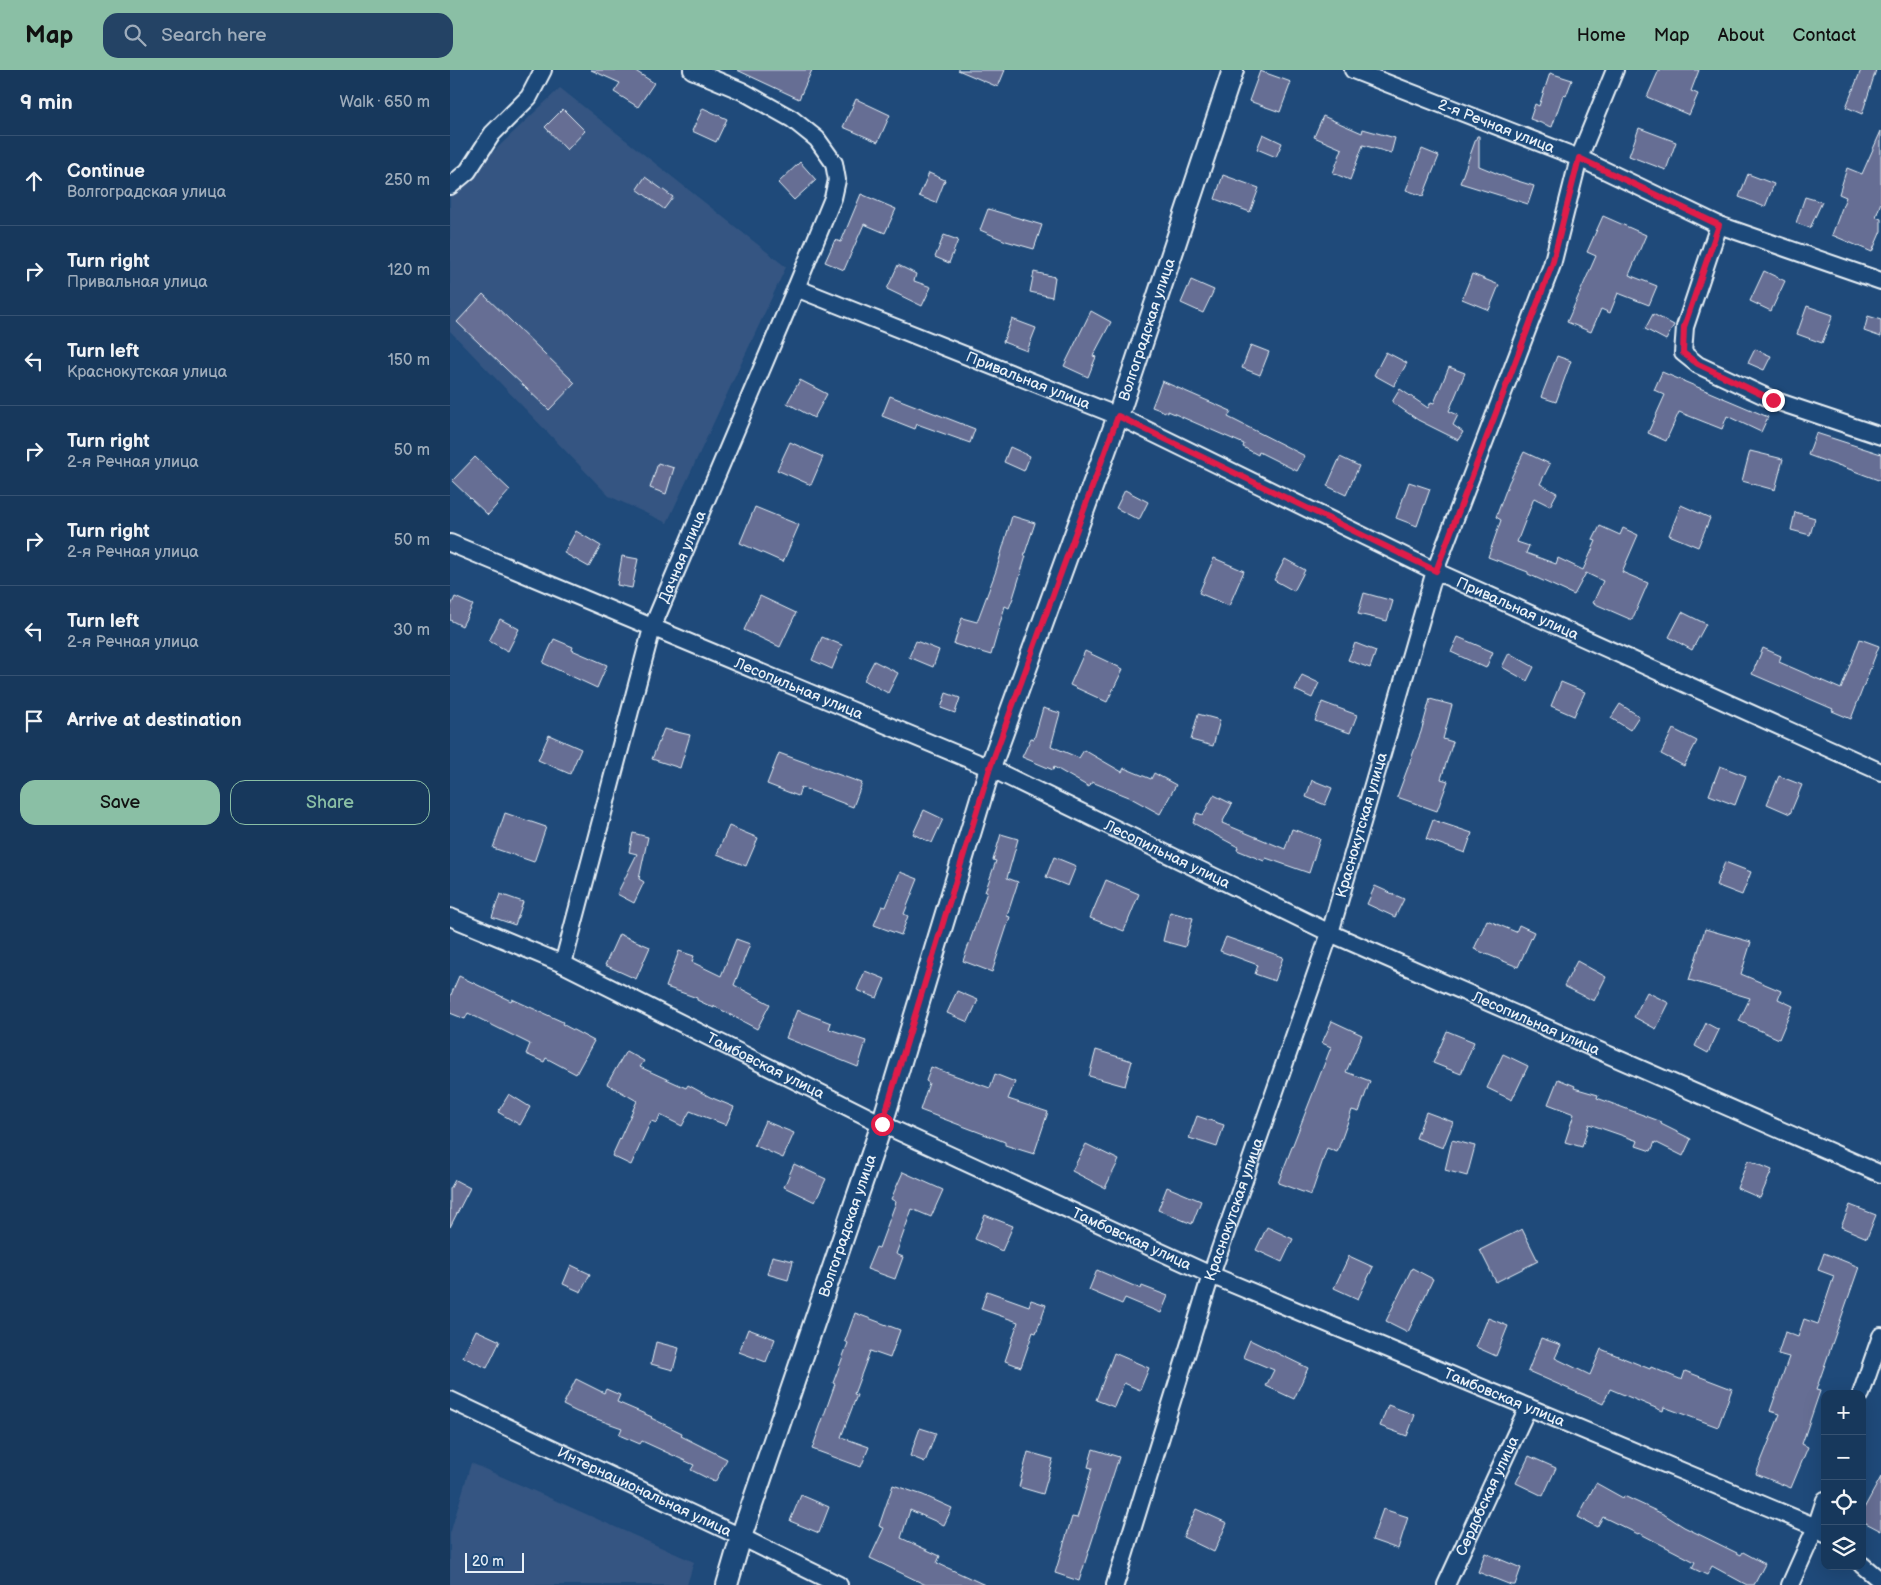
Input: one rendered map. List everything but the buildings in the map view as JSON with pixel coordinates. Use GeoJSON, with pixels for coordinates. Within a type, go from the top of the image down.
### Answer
{"type":"FeatureCollection","features":[{"type":"Feature","properties":{"kind":"street"},"geometry":{"type":"LineString","coordinates":[[450,186],[468,171],[492,134],[529,97],[543,70]]}},
{"type":"Feature","properties":{"kind":"street","name":"Дачная улица"},"geometry":{"type":"LineString","coordinates":[[563,964],[652,628],[796,288],[833,198],[837,180],[834,163],[818,139],[792,119],[742,91],[692,70]]}},
{"type":"Feature","properties":{"kind":"street","name":"Волгоградская улица"},"geometry":{"type":"LineString","coordinates":[[727,1585],[741,1537],[882,1124],[990,768],[1118,416],[1233,70]]}},
{"type":"Feature","properties":{"kind":"street","name":"2-я Речная улица"},"geometry":{"type":"LineString","coordinates":[[1352,70],[1579,158],[1719,225],[1881,281]]}},
{"type":"Feature","properties":{"kind":"street","name":"Краснокутская улица"},"geometry":{"type":"LineString","coordinates":[[1116,1585],[1211,1275],[1330,933],[1436,571],[1552,265],[1579,158],[1615,70]]}},
{"type":"Feature","properties":{"kind":"street"},"geometry":{"type":"LineString","coordinates":[[1719,225],[1684,327],[1683,353],[1698,364],[1773,400],[1881,436]]}},
{"type":"Feature","properties":{"kind":"street","name":"Привальная улица"},"geometry":{"type":"LineString","coordinates":[[796,288],[1118,416],[1436,571],[1881,772]]}},
{"type":"Feature","properties":{"kind":"street","name":"Лесопильная улица"},"geometry":{"type":"LineString","coordinates":[[450,543],[990,768],[1330,933],[1881,1174]]}},
{"type":"Feature","properties":{"kind":"street","name":"Тамбовская улица"},"geometry":{"type":"LineString","coordinates":[[450,916],[563,964],[882,1124],[1211,1275],[1820,1530]]}},
{"type":"Feature","properties":{"kind":"street"},"geometry":{"type":"LineString","coordinates":[[1862,1390],[1881,1336]]}},
{"type":"Feature","properties":{"kind":"street","name":"Интернациональная улица"},"geometry":{"type":"LineString","coordinates":[[450,1400],[839,1585]]}},
{"type":"Feature","properties":{"kind":"street","name":"Сердобская улица"},"geometry":{"type":"LineString","coordinates":[[1446,1585],[1528,1407]]}},
{"type":"Feature","properties":{"kind":"street"},"geometry":{"type":"LineString","coordinates":[[1790,1585],[1820,1530]]}},
{"type":"Feature","properties":{"kind":"street"},"geometry":{"type":"LineString","coordinates":[[1866,1568],[1881,1581]]}},
{"type":"Feature","properties":{"kind":"shaded area"},"geometry":{"type":"Polygon","coordinates":[[[560,88],[786,267],[667,523],[609,496],[450,331],[450,193],[560,88]]]}},
{"type":"Feature","properties":{"kind":"shaded area"},"geometry":{"type":"Polygon","coordinates":[[[471,1463],[694,1562],[687,1585],[450,1585],[450,1534],[471,1463]]]}},
{"type":"Feature","properties":{"kind":"route"},"geometry":{"type":"LineString","coordinates":[[882,1124],[990,768],[1118,416],[1436,571],[1552,265],[1579,158],[1719,225],[1684,327],[1683,353],[1698,364],[1773,400]]}}]}
